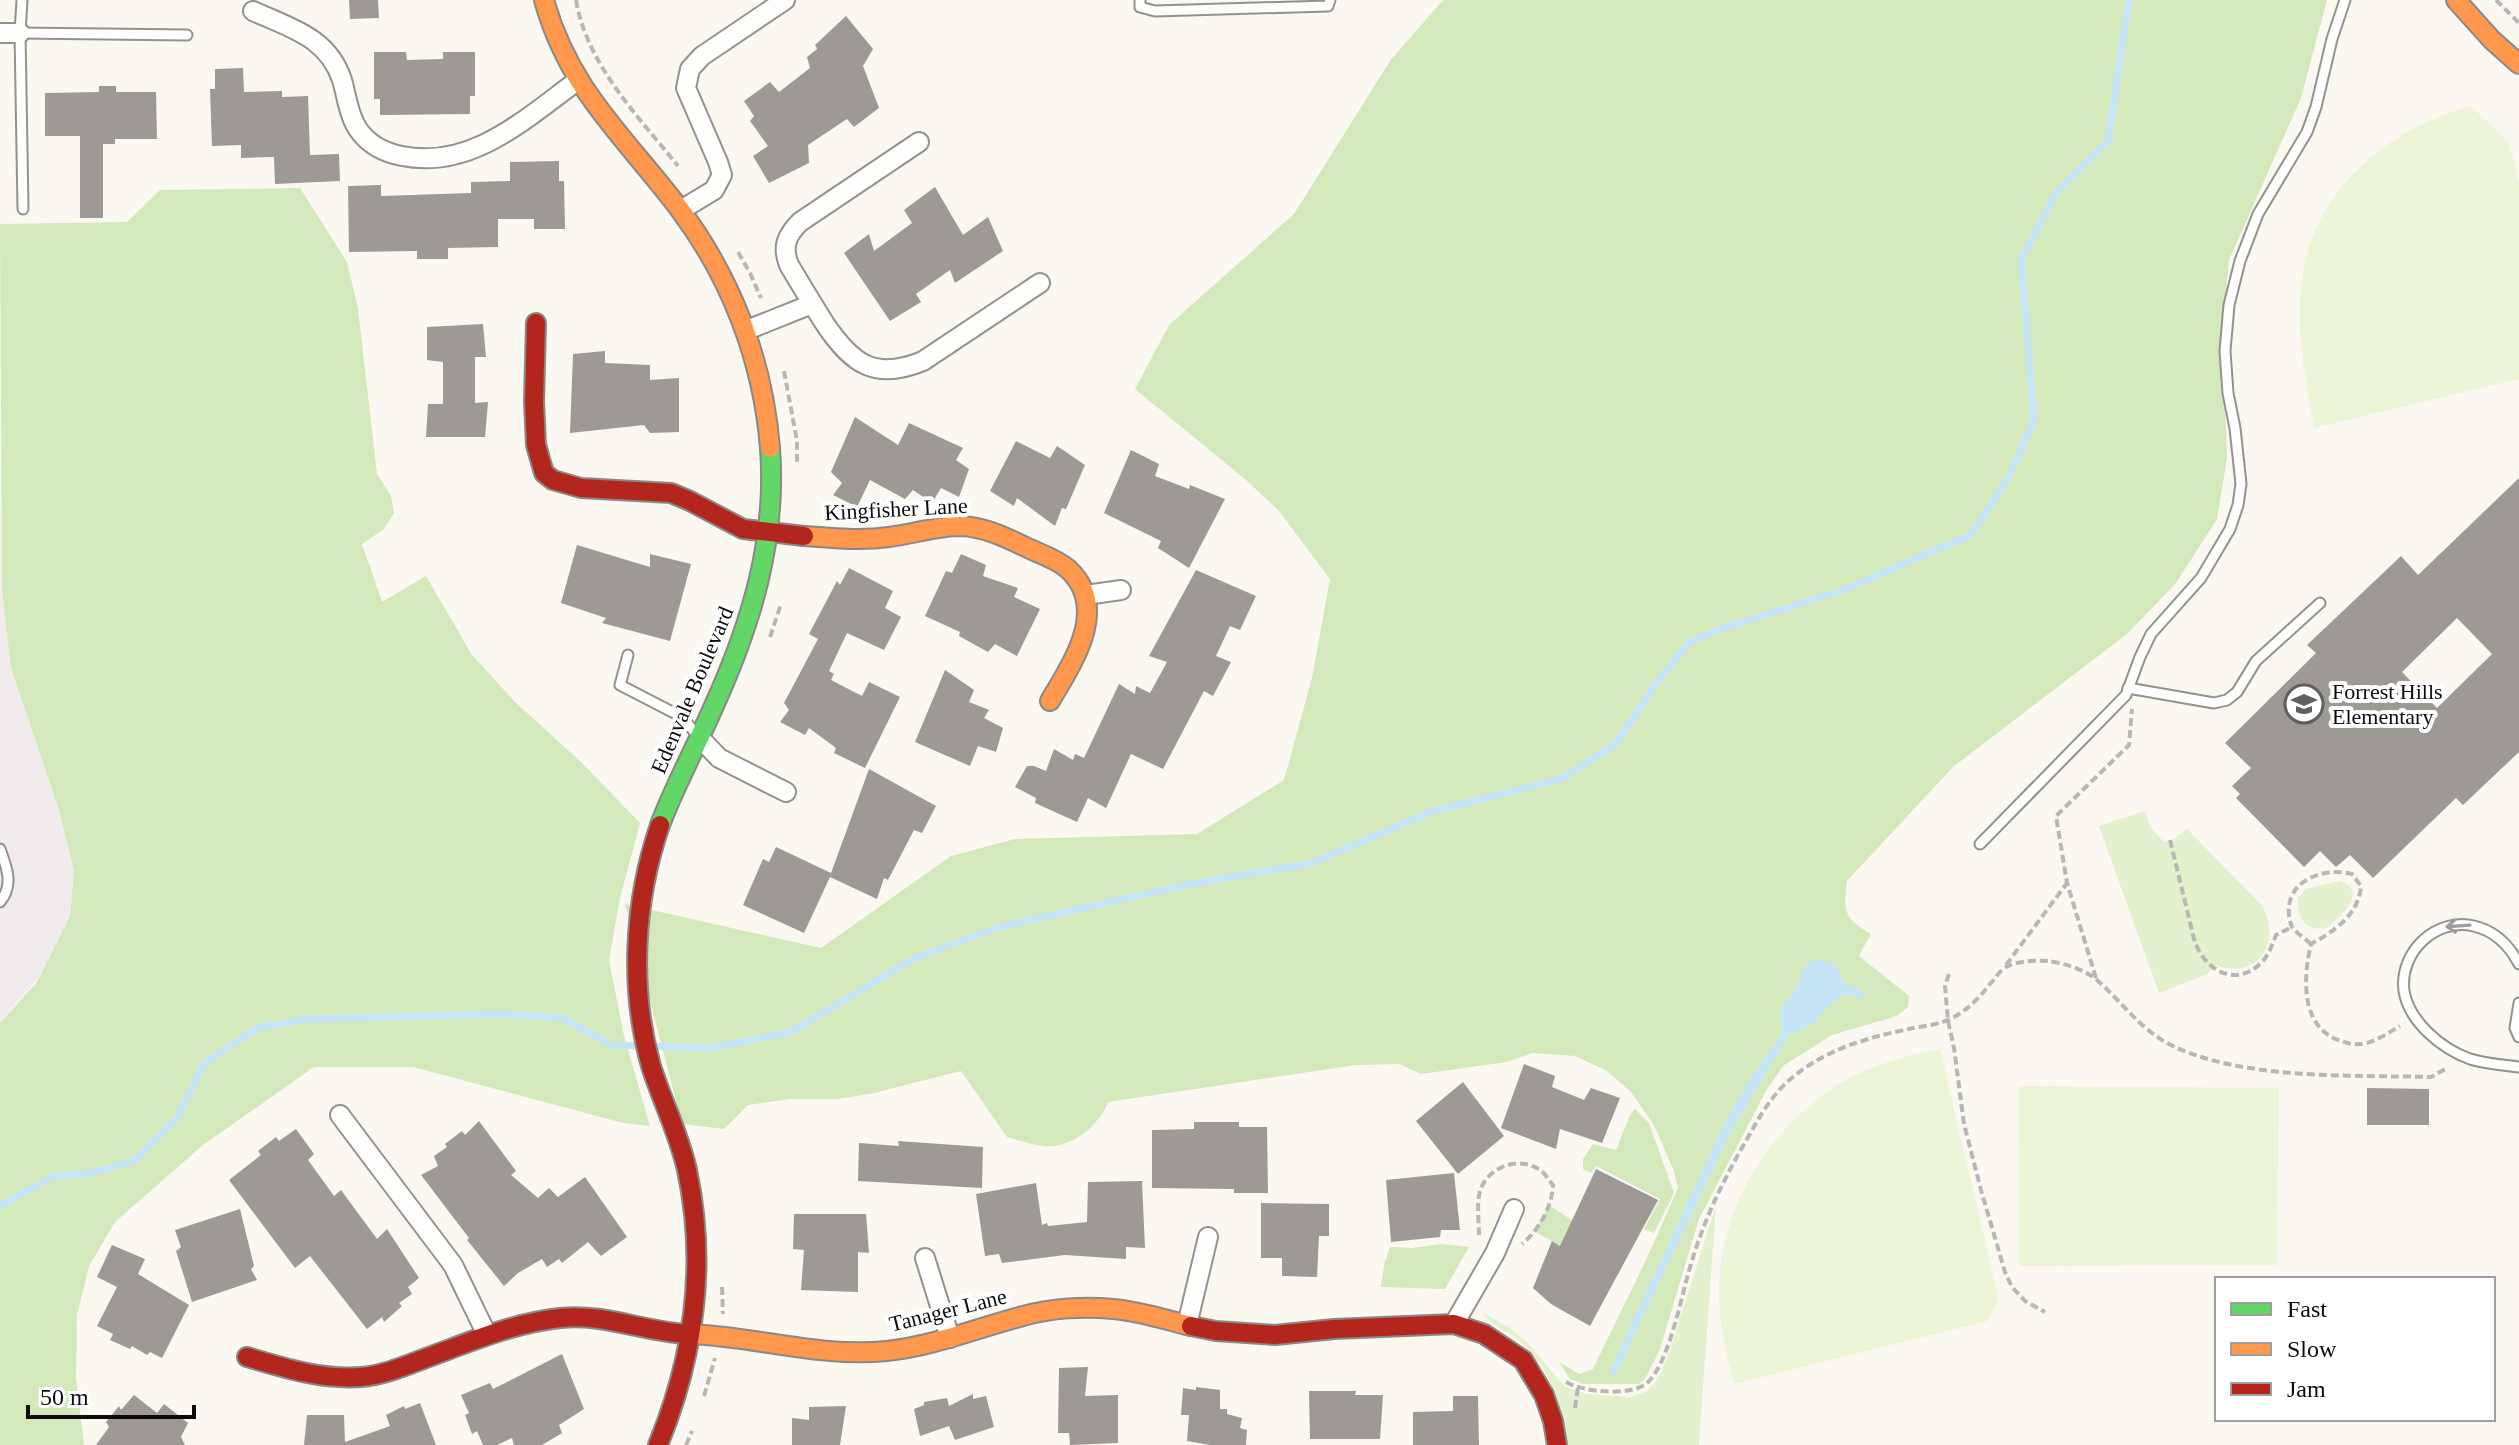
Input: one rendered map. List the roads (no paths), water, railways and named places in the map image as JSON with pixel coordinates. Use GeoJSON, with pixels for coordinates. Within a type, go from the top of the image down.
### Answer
{"type":"FeatureCollection","features":[{"type":"Feature","properties":{"kind":"street","name":"Edenvale Boulevard"},"geometry":{"type":"LineString","coordinates":[[544,0],[548,25],[561,56],[577,81],[681,210],[724,279],[747,330],[768,429],[771,484],[768,532],[753,609],[733,663],[656,835],[642,891],[637,949],[640,1006],[649,1054],[687,1170],[695,1219],[692,1333],[680,1387],[658,1445]]}},
{"type":"Feature","properties":{"kind":"street"},"geometry":{"type":"LineString","coordinates":[[681,210],[714,190],[722,175],[686,88],[690,69],[702,56],[785,0]]}},
{"type":"Feature","properties":{"kind":"street"},"geometry":{"type":"LineString","coordinates":[[2456,0],[2492,40],[2519,64]]}},
{"type":"Feature","properties":{"kind":"street"},"geometry":{"type":"LineString","coordinates":[[253,11],[314,39],[329,54],[360,132],[391,154],[438,158],[481,146],[503,135],[577,81]]}},
{"type":"Feature","properties":{"kind":"street"},"geometry":{"type":"LineString","coordinates":[[0,33],[20,33]]}},
{"type":"Feature","properties":{"kind":"street"},"geometry":{"type":"LineString","coordinates":[[919,142],[800,222],[785,243],[789,265],[840,346],[855,360],[872,368],[888,371],[905,368],[923,361],[1040,283]]}},
{"type":"Feature","properties":{"kind":"street"},"geometry":{"type":"LineString","coordinates":[[747,330],[812,304]]}},
{"type":"Feature","properties":{"kind":"street","name":"Kingfisher Lane"},"geometry":{"type":"LineString","coordinates":[[536,323],[536,442],[539,465],[546,476],[566,487],[660,491],[681,495],[738,529],[768,532],[848,539],[887,538],[968,527],[1021,545],[1068,569],[1080,582],[1086,595]]}},
{"type":"Feature","properties":{"kind":"street"},"geometry":{"type":"LineString","coordinates":[[1050,701],[1086,630],[1086,595],[1121,590]]}},
{"type":"Feature","properties":{"kind":"street"},"geometry":{"type":"LineString","coordinates":[[700,738],[719,758],[786,792]]}},
{"type":"Feature","properties":{"kind":"street"},"geometry":{"type":"LineString","coordinates":[[340,1115],[453,1265],[487,1335]]}},
{"type":"Feature","properties":{"kind":"street"},"geometry":{"type":"LineString","coordinates":[[1454,1324],[1495,1253],[1514,1209]]}},
{"type":"Feature","properties":{"kind":"street"},"geometry":{"type":"LineString","coordinates":[[1187,1325],[1208,1237]]}},
{"type":"Feature","properties":{"kind":"street"},"geometry":{"type":"LineString","coordinates":[[925,1258],[950,1338]]}},
{"type":"Feature","properties":{"kind":"street","name":"Tanager Lane"},"geometry":{"type":"LineString","coordinates":[[247,1357],[302,1373],[362,1377],[391,1371],[515,1325],[564,1317],[613,1321],[662,1333],[719,1335],[838,1353],[887,1351],[935,1343],[1025,1315],[1069,1309],[1114,1309],[1216,1331],[1275,1335],[1454,1324],[1484,1334],[1523,1360],[1544,1395],[1557,1445]]}},
{"type":"Feature","properties":{"kind":"lane"},"geometry":{"type":"LineString","coordinates":[[22,0],[23,209]]}},
{"type":"Feature","properties":{"kind":"lane"},"geometry":{"type":"LineString","coordinates":[[1140,0],[1140,7],[1155,11],[1328,6],[1330,0]]}},
{"type":"Feature","properties":{"kind":"lane"},"geometry":{"type":"LineString","coordinates":[[1980,844],[2127,691],[2151,634],[2201,578],[2230,529],[2241,484],[2225,351],[2229,305],[2240,261],[2258,214],[2307,132],[2345,0]]}},
{"type":"Feature","properties":{"kind":"lane"},"geometry":{"type":"LineString","coordinates":[[20,33],[187,35]]}},
{"type":"Feature","properties":{"kind":"lane"},"geometry":{"type":"LineString","coordinates":[[2127,691],[2214,703],[2227,700],[2244,683],[2256,661],[2320,603]]}},
{"type":"Feature","properties":{"kind":"lane"},"geometry":{"type":"LineString","coordinates":[[628,655],[620,685],[682,717],[700,738]]}},
{"type":"Feature","properties":{"kind":"lane"},"geometry":{"type":"LineString","coordinates":[[0,849],[8,873],[8,886],[0,902]]}},
{"type":"Feature","properties":{"kind":"lane"},"geometry":{"type":"LineString","coordinates":[[2519,964],[2499,937],[2471,925],[2456,924],[2429,935],[2418,945],[2409,958],[2404,990],[2409,1006],[2420,1023],[2442,1044],[2471,1059],[2519,1067]]}},
{"type":"Feature","properties":{"kind":"lane"},"geometry":{"type":"LineString","coordinates":[[2519,1003],[2515,1028],[2519,1037]]}},
{"type":"Feature","properties":{"kind":"water"},"geometry":{"type":"Polygon","coordinates":[[[1818,959],[1837,966],[1843,983],[1857,987],[1866,995],[1862,1000],[1841,996],[1814,1023],[1784,1036],[1779,1017],[1783,1004],[1795,990],[1806,964],[1818,959]]]}},
{"type":"Feature","properties":{"kind":"waterway"},"geometry":{"type":"LineString","coordinates":[[0,1206],[52,1177],[91,1173],[134,1161],[177,1118],[205,1063],[259,1027],[310,1019],[500,1014],[563,1018],[611,1045],[712,1048],[791,1032],[913,959],[999,927],[1195,883],[1312,863],[1433,811],[1561,779],[1616,744],[1655,685],[1689,642],[1843,590],[1971,535],[2009,476],[2034,421],[2021,260],[2057,192],[2108,141],[2129,0]]}},
{"type":"Feature","properties":{"kind":"waterway"},"geometry":{"type":"LineString","coordinates":[[1784,1036],[1725,1135],[1613,1372],[1723,1134],[1745,1093],[1784,1036]]}},
{"type":"Feature","properties":{"kind":"place","name":"Forrest Hills Elementary"},"geometry":{"type":"Point","coordinates":[2304,704]}}]}
